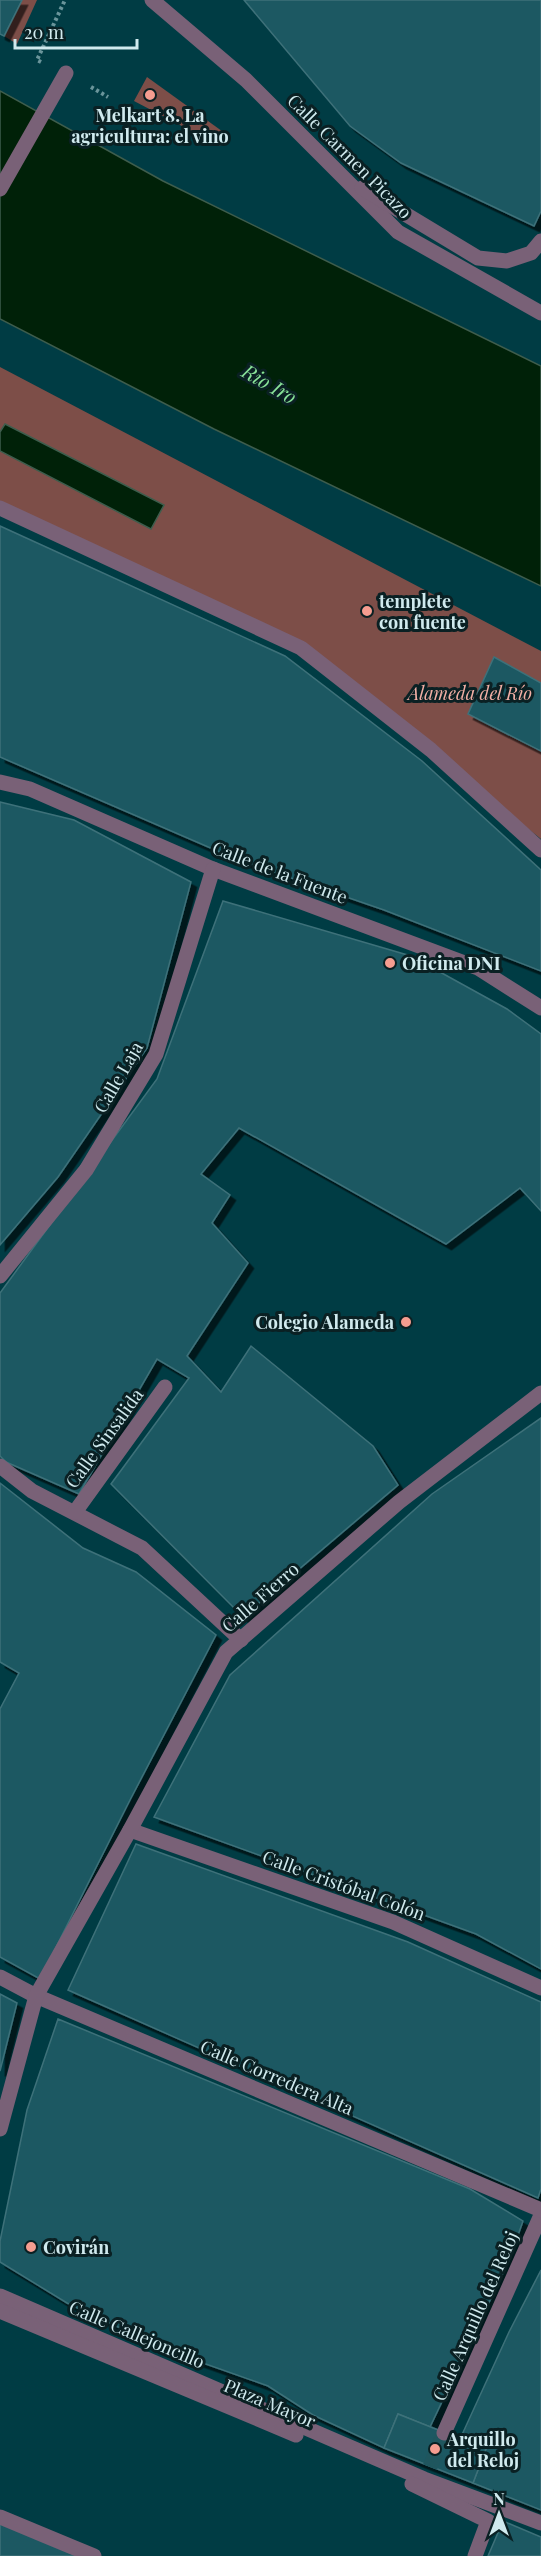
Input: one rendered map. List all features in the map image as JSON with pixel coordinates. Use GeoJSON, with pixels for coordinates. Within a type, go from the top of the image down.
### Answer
{"type":"FeatureCollection","features":[{"type":"Feature","properties":{"kind":"street","name":"Calle Carmen Picazo"},"geometry":{"type":"LineString","coordinates":[[152,0],[246,80],[398,232],[541,313]]}},
{"type":"Feature","properties":{"kind":"street"},"geometry":{"type":"LineString","coordinates":[[0,189],[66,73]]}},
{"type":"Feature","properties":{"kind":"street"},"geometry":{"type":"LineString","coordinates":[[341,175],[478,258],[507,261],[531,253],[541,241]]}},
{"type":"Feature","properties":{"kind":"street"},"geometry":{"type":"LineString","coordinates":[[0,508],[301,648],[431,750],[541,850]]}},
{"type":"Feature","properties":{"kind":"street","name":"Calle de la Fuente"},"geometry":{"type":"LineString","coordinates":[[0,782],[30,789],[213,869],[478,968],[541,1008]]}},
{"type":"Feature","properties":{"kind":"street","name":"Calle Laja"},"geometry":{"type":"LineString","coordinates":[[0,1276],[86,1170],[156,1054],[213,869]]}},
{"type":"Feature","properties":{"kind":"street","name":"Calle Sinsalida"},"geometry":{"type":"LineString","coordinates":[[75,1512],[165,1388]]}},
{"type":"Feature","properties":{"kind":"street","name":"Calle Fierro"},"geometry":{"type":"LineString","coordinates":[[0,2129],[36,1995],[130,1830],[226,1652],[399,1502],[541,1393]]}},
{"type":"Feature","properties":{"kind":"street"},"geometry":{"type":"LineString","coordinates":[[0,1466],[32,1491],[142,1548],[241,1640]]}},
{"type":"Feature","properties":{"kind":"street","name":"Calle Cristóbal Colón"},"geometry":{"type":"LineString","coordinates":[[130,1830],[393,1922],[541,1988]]}},
{"type":"Feature","properties":{"kind":"street","name":"Calle Corredera Alta"},"geometry":{"type":"LineString","coordinates":[[0,1977],[36,1995],[541,2210]]}},
{"type":"Feature","properties":{"kind":"street","name":"Calle Arquillo del Reloj"},"geometry":{"type":"LineString","coordinates":[[444,2433],[541,2215]]}},
{"type":"Feature","properties":{"kind":"street","name":"Calle Callejoncillo"},"geometry":{"type":"LineString","coordinates":[[0,2296],[427,2473],[541,2523]]}},
{"type":"Feature","properties":{"kind":"street","name":"Plaza Mayor"},"geometry":{"type":"LineString","coordinates":[[0,2311],[411,2483],[489,2521],[475,2556]]}},
{"type":"Feature","properties":{"kind":"street"},"geometry":{"type":"LineString","coordinates":[[0,2517],[94,2556]]}},
{"type":"Feature","properties":{"kind":"path"},"geometry":{"type":"LineString","coordinates":[[37,60],[65,0]]}},
{"type":"Feature","properties":{"kind":"green space"},"geometry":{"type":"Polygon","coordinates":[[[22,0],[37,0],[17,44],[4,36],[22,0]]]}},
{"type":"Feature","properties":{"kind":"green space"},"geometry":{"type":"Polygon","coordinates":[[[147,77],[226,134],[220,146],[134,101],[147,77]]]}},
{"type":"Feature","properties":{"kind":"green space","name":"Alameda del Río"},"geometry":{"type":"Polygon","coordinates":[[[0,367],[541,651],[541,839],[301,648],[0,508],[0,367]]]}},
{"type":"Feature","properties":{"kind":"water","name":"Rio Iro"},"geometry":{"type":"Polygon","coordinates":[[[0,91],[163,181],[541,366],[541,586],[214,429],[0,319],[0,91]]]}},
{"type":"Feature","properties":{"kind":"water"},"geometry":{"type":"Polygon","coordinates":[[[5,424],[164,505],[151,529],[0,451],[0,432],[5,424]]]}},
{"type":"Feature","properties":{"kind":"building"},"geometry":{"type":"Polygon","coordinates":[[[0,0],[22,0],[4,36],[0,34],[0,0]]]}},
{"type":"Feature","properties":{"kind":"building"},"geometry":{"type":"Polygon","coordinates":[[[244,0],[541,0],[541,211],[534,226],[401,163],[350,126],[244,0]]]}},
{"type":"Feature","properties":{"kind":"building"},"geometry":{"type":"Polygon","coordinates":[[[0,526],[285,656],[422,761],[541,870],[541,971],[384,910],[236,859],[0,757],[0,526]]]}},
{"type":"Feature","properties":{"kind":"building"},"geometry":{"type":"Polygon","coordinates":[[[494,657],[541,683],[541,751],[468,714],[494,657]]]}},
{"type":"Feature","properties":{"kind":"building"},"geometry":{"type":"Polygon","coordinates":[[[0,802],[74,820],[191,882],[147,1048],[58,1177],[0,1245],[0,802]]]}},
{"type":"Feature","properties":{"kind":"building"},"geometry":{"type":"Polygon","coordinates":[[[223,901],[411,956],[507,1009],[541,1034],[541,1211],[520,1188],[446,1244],[239,1128],[201,1174],[230,1195],[212,1223],[248,1263],[187,1356],[221,1392],[251,1346],[373,1446],[398,1485],[243,1617],[111,1484],[189,1378],[157,1359],[79,1494],[6,1462],[0,1456],[0,1293],[157,1079],[223,901]]]}},
{"type":"Feature","properties":{"kind":"building"},"geometry":{"type":"Polygon","coordinates":[[[541,1418],[541,1969],[476,1934],[154,1817],[230,1675],[432,1494],[541,1418]]]}},
{"type":"Feature","properties":{"kind":"building"},"geometry":{"type":"Polygon","coordinates":[[[0,1483],[83,1548],[136,1572],[216,1635],[40,1979],[0,1957],[0,1709],[19,1673],[0,1662],[0,1483]]]}},
{"type":"Feature","properties":{"kind":"building"},"geometry":{"type":"Polygon","coordinates":[[[136,1844],[408,1942],[541,2002],[541,2189],[538,2198],[68,1990],[136,1844]]]}},
{"type":"Feature","properties":{"kind":"building"},"geometry":{"type":"Polygon","coordinates":[[[0,1994],[17,2003],[0,2071],[0,1994]]]}},
{"type":"Feature","properties":{"kind":"building"},"geometry":{"type":"Polygon","coordinates":[[[58,2019],[470,2189],[523,2221],[510,2258],[430,2427],[398,2414],[384,2448],[313,2415],[268,2386],[169,2351],[67,2303],[0,2262],[0,2241],[27,2110],[58,2019]]]}},
{"type":"Feature","properties":{"kind":"building"},"geometry":{"type":"Polygon","coordinates":[[[541,2270],[541,2510],[473,2483],[486,2449],[460,2439],[509,2332],[541,2270]]]}},
{"type":"Feature","properties":{"kind":"building","name":"Arquillo del Reloj"},"geometry":{"type":"Polygon","coordinates":[[[398,2414],[486,2449],[473,2483],[384,2448],[398,2414]]]}},
{"type":"Feature","properties":{"kind":"building"},"geometry":{"type":"Polygon","coordinates":[[[0,2517],[94,2556],[0,2556],[0,2517]]]}},
{"type":"Feature","properties":{"kind":"building"},"geometry":{"type":"Polygon","coordinates":[[[503,2521],[541,2537],[541,2556],[488,2556],[503,2521]]]}},
{"type":"Feature","properties":{"kind":"tunnel"},"geometry":{"type":"LineString","coordinates":[[430,2467],[444,2433]]}},
{"type":"Feature","properties":{"kind":"place","name":"Melkart 8. La agricultura: el vino"},"geometry":{"type":"Point","coordinates":[150,95]}},
{"type":"Feature","properties":{"kind":"place","name":"templete con fuente"},"geometry":{"type":"Point","coordinates":[367,611]}},
{"type":"Feature","properties":{"kind":"place","name":"Oficina DNI"},"geometry":{"type":"Point","coordinates":[390,963]}},
{"type":"Feature","properties":{"kind":"place","name":"Colegio Alameda"},"geometry":{"type":"Point","coordinates":[406,1322]}},
{"type":"Feature","properties":{"kind":"place","name":"Covirán"},"geometry":{"type":"Point","coordinates":[31,2247]}},
{"type":"Feature","properties":{"kind":"place","name":"Arquillo del Reloj"},"geometry":{"type":"Point","coordinates":[435,2449]}}]}
